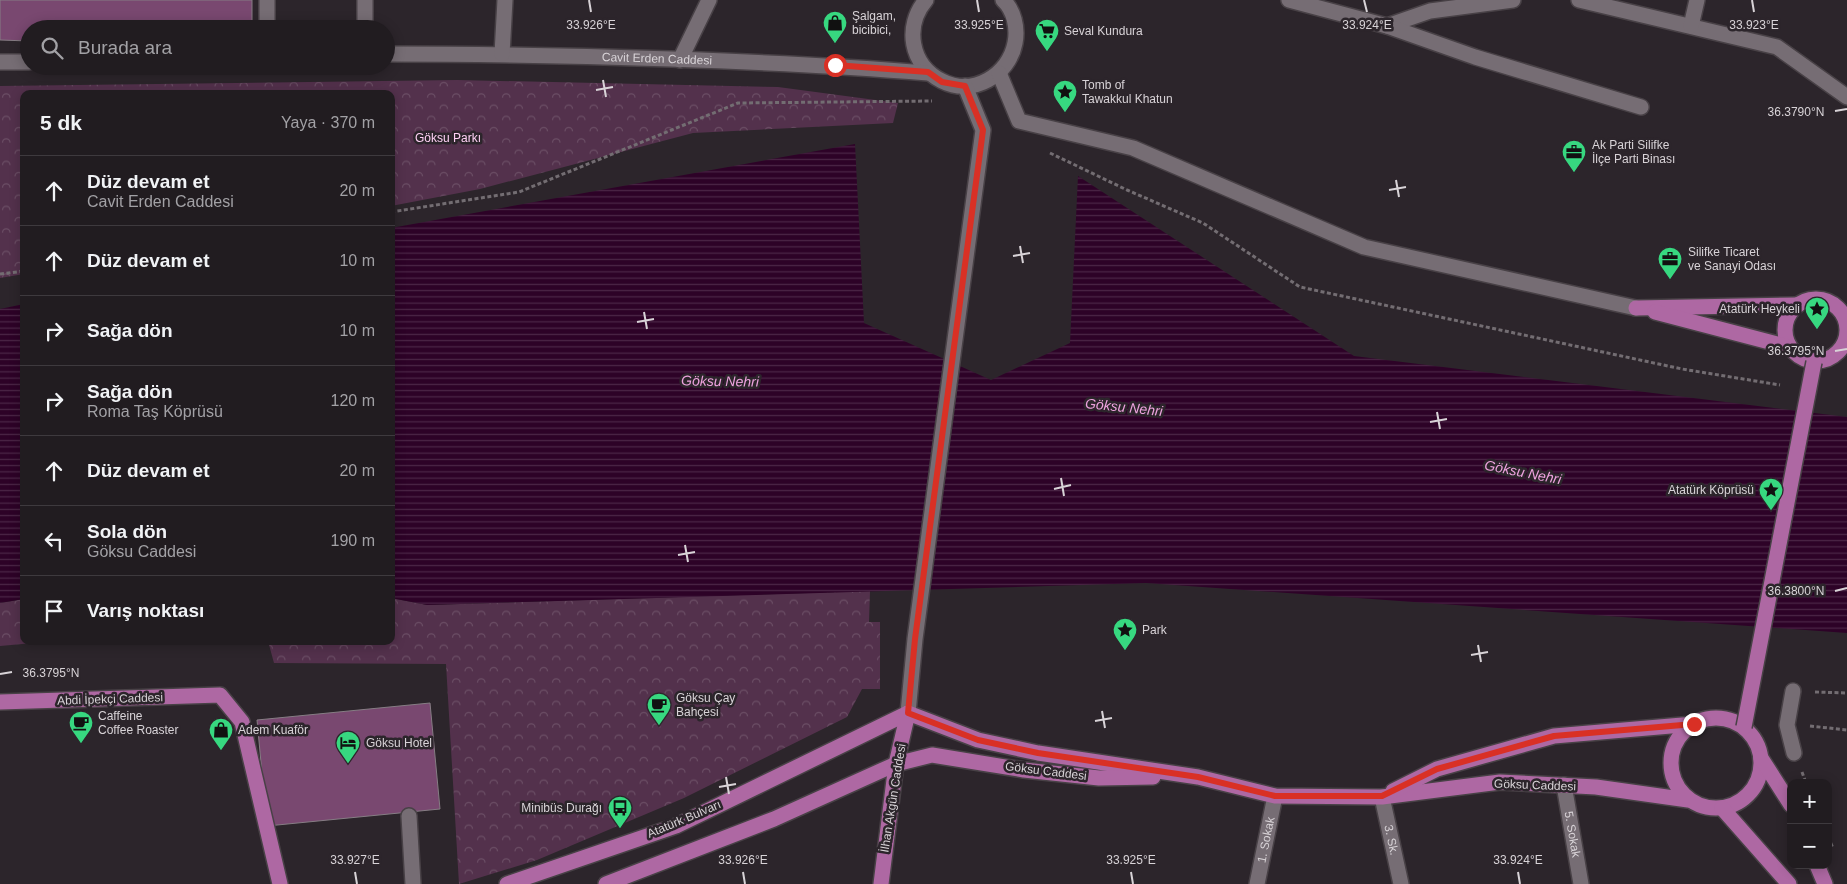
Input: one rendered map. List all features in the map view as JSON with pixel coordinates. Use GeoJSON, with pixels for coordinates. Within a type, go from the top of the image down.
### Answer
{"type":"FeatureCollection","features":[{"type":"Feature","properties":{"kind":"main road"},"geometry":{"type":"LineString","coordinates":[[1810,299],[1825,300],[1844,314],[1847,336],[1844,351],[1829,359],[1814,362],[1799,358],[1788,347],[1784,332],[1786,318],[1796,306],[1810,299]]}},
{"type":"Feature","properties":{"kind":"main road"},"geometry":{"type":"LineString","coordinates":[[1636,308],[1796,306]]}},
{"type":"Feature","properties":{"kind":"main road"},"geometry":{"type":"LineString","coordinates":[[1636,308],[1788,347]]}},
{"type":"Feature","properties":{"kind":"main road"},"geometry":{"type":"LineString","coordinates":[[1744,727],[1814,362]]}},
{"type":"Feature","properties":{"kind":"main road","name":"Abdi İpekçi Caddesi"},"geometry":{"type":"LineString","coordinates":[[0,702],[220,695],[242,722],[280,884]]}},
{"type":"Feature","properties":{"kind":"main road","name":"İlhan Akgün Caddesi"},"geometry":{"type":"LineString","coordinates":[[881,884],[896,764],[908,713]]}},
{"type":"Feature","properties":{"kind":"main road","name":"Göksu Caddesi"},"geometry":{"type":"LineString","coordinates":[[908,713],[978,740],[1038,753],[1198,777],[1275,796],[1382,796],[1500,782],[1596,787],[1688,800]]}},
{"type":"Feature","properties":{"kind":"main road","name":"Atatürk Bulvarı"},"geometry":{"type":"LineString","coordinates":[[507,884],[676,826],[908,713]]}},
{"type":"Feature","properties":{"kind":"main road"},"geometry":{"type":"LineString","coordinates":[[1761,758],[1760,775],[1752,791],[1739,803],[1722,808],[1704,807],[1688,800],[1677,786],[1671,769],[1672,752],[1680,736],[1694,724],[1711,718],[1728,720],[1744,727],[1756,741],[1761,758],[1787,799]]}},
{"type":"Feature","properties":{"kind":"main road","name":"Göksu Caddesi"},"geometry":{"type":"LineString","coordinates":[[1382,796],[1437,769],[1554,736],[1694,724]]}},
{"type":"Feature","properties":{"kind":"main road","name":"Göksu Caddesi"},"geometry":{"type":"LineString","coordinates":[[896,764],[932,755],[1024,770],[1099,778],[1198,777]]}},
{"type":"Feature","properties":{"kind":"main road"},"geometry":{"type":"LineString","coordinates":[[606,884],[774,819],[896,764]]}},
{"type":"Feature","properties":{"kind":"main road"},"geometry":{"type":"LineString","coordinates":[[1722,808],[1789,884]]}},
{"type":"Feature","properties":{"kind":"main road"},"geometry":{"type":"LineString","coordinates":[[1819,869],[1825,884]]}},
{"type":"Feature","properties":{"kind":"street"},"geometry":{"type":"LineString","coordinates":[[267,0],[267,20]]}},
{"type":"Feature","properties":{"kind":"street"},"geometry":{"type":"LineString","coordinates":[[364,0],[365,20]]}},
{"type":"Feature","properties":{"kind":"street"},"geometry":{"type":"LineString","coordinates":[[502,54],[504,0]]}},
{"type":"Feature","properties":{"kind":"street"},"geometry":{"type":"LineString","coordinates":[[680,60],[709,0]]}},
{"type":"Feature","properties":{"kind":"street"},"geometry":{"type":"LineString","coordinates":[[926,0],[919,8],[913,25],[912,42],[918,58],[928,72],[942,82],[965,86],[977,85],[993,78],[1005,67],[1013,51],[1016,35],[1010,3]]}},
{"type":"Feature","properties":{"kind":"street"},"geometry":{"type":"LineString","coordinates":[[1289,0],[1319,4],[1475,57],[1641,107]]}},
{"type":"Feature","properties":{"kind":"street"},"geometry":{"type":"LineString","coordinates":[[1387,26],[1430,10],[1513,0]]}},
{"type":"Feature","properties":{"kind":"street"},"geometry":{"type":"LineString","coordinates":[[1579,0],[1777,46],[1847,97]]}},
{"type":"Feature","properties":{"kind":"street"},"geometry":{"type":"LineString","coordinates":[[1691,26],[1697,0]]}},
{"type":"Feature","properties":{"kind":"street","name":"Cavit Erden Caddesi"},"geometry":{"type":"LineString","coordinates":[[395,54],[502,54],[835,65],[928,72]]}},
{"type":"Feature","properties":{"kind":"street"},"geometry":{"type":"LineString","coordinates":[[0,62],[20,62]]}},
{"type":"Feature","properties":{"kind":"street"},"geometry":{"type":"LineString","coordinates":[[998,73],[1019,121],[1134,148],[1364,247],[1636,308]]}},
{"type":"Feature","properties":{"kind":"street"},"geometry":{"type":"LineString","coordinates":[[908,713],[915,639],[983,130],[965,86]]}},
{"type":"Feature","properties":{"kind":"street"},"geometry":{"type":"LineString","coordinates":[[1793,692],[1787,724],[1794,753]]}},
{"type":"Feature","properties":{"kind":"street","name":"5. Sokak"},"geometry":{"type":"LineString","coordinates":[[1564,786],[1581,884]]}},
{"type":"Feature","properties":{"kind":"street","name":"1. Sokak"},"geometry":{"type":"LineString","coordinates":[[1257,884],[1275,796]]}},
{"type":"Feature","properties":{"kind":"street","name":"3. Sk."},"geometry":{"type":"LineString","coordinates":[[1382,796],[1401,884]]}},
{"type":"Feature","properties":{"kind":"street"},"geometry":{"type":"LineString","coordinates":[[409,816],[413,884]]}},
{"type":"Feature","properties":{"kind":"path"},"geometry":{"type":"LineString","coordinates":[[395,211],[519,192],[738,103],[941,101]]}},
{"type":"Feature","properties":{"kind":"path"},"geometry":{"type":"LineString","coordinates":[[1046,151],[1127,190],[1203,223],[1300,287],[1682,369],[1780,385]]}},
{"type":"Feature","properties":{"kind":"path"},"geometry":{"type":"LineString","coordinates":[[0,274],[20,271]]}},
{"type":"Feature","properties":{"kind":"path"},"geometry":{"type":"LineString","coordinates":[[1793,692],[1847,693]]}},
{"type":"Feature","properties":{"kind":"green space","name":"Göksu Parkı"},"geometry":{"type":"Polygon","coordinates":[[[457,80],[778,87],[898,103],[893,123],[693,133],[480,189],[395,205],[395,90],[20,90],[20,275],[0,278],[0,86],[457,80]]]}},
{"type":"Feature","properties":{"kind":"green space"},"geometry":{"type":"Polygon","coordinates":[[[870,591],[869,622],[880,622],[880,689],[862,689],[847,717],[684,798],[537,860],[459,884],[446,664],[274,663],[269,645],[395,645],[395,599],[427,605],[870,591]]]}},
{"type":"Feature","properties":{"kind":"green space"},"geometry":{"type":"Polygon","coordinates":[[[20,600],[20,644],[0,646],[0,603],[20,600]]]}},
{"type":"Feature","properties":{"kind":"water","name":"Göksu Nehri"},"geometry":{"type":"Polygon","coordinates":[[[855,144],[864,323],[991,380],[1070,343],[1078,176],[1354,356],[1847,417],[1847,633],[1146,583],[427,605],[395,599],[395,227],[855,144]]]}},
{"type":"Feature","properties":{"kind":"water"},"geometry":{"type":"Polygon","coordinates":[[[20,305],[20,600],[0,603],[0,309],[20,305]]]}},
{"type":"Feature","properties":{"kind":"building"},"geometry":{"type":"Polygon","coordinates":[[[0,0],[252,0],[252,20],[20,20],[20,41],[0,40],[0,0]]]}},
{"type":"Feature","properties":{"kind":"building","name":"Göksu Hotel"},"geometry":{"type":"Polygon","coordinates":[[[430,703],[440,809],[267,826],[257,720],[430,703]]]}},
{"type":"Feature","properties":{"kind":"place","name":"Şalgam, bicibici,"},"geometry":{"type":"Point","coordinates":[835,44]}},
{"type":"Feature","properties":{"kind":"place","name":"Seval Kundura"},"geometry":{"type":"Point","coordinates":[1047,52]}},
{"type":"Feature","properties":{"kind":"place","name":"Tomb of Tawakkul Khatun"},"geometry":{"type":"Point","coordinates":[1065,113]}},
{"type":"Feature","properties":{"kind":"place","name":"Ak Parti Silifke İlçe Parti Binası"},"geometry":{"type":"Point","coordinates":[1574,173]}},
{"type":"Feature","properties":{"kind":"place","name":"Silifke Ticaret ve Sanayi Odası"},"geometry":{"type":"Point","coordinates":[1670,280]}},
{"type":"Feature","properties":{"kind":"place","name":"Atatürk Heykeli"},"geometry":{"type":"Point","coordinates":[1817,330]}},
{"type":"Feature","properties":{"kind":"place","name":"Atatürk Köprüsü"},"geometry":{"type":"Point","coordinates":[1771,511]}},
{"type":"Feature","properties":{"kind":"place","name":"Park"},"geometry":{"type":"Point","coordinates":[1125,651]}},
{"type":"Feature","properties":{"kind":"place","name":"Göksu Çay Bahçesi"},"geometry":{"type":"Point","coordinates":[659,726]}},
{"type":"Feature","properties":{"kind":"place","name":"Caffeine Coffee Roaster"},"geometry":{"type":"Point","coordinates":[81,744]}},
{"type":"Feature","properties":{"kind":"place","name":"Adem Kuaför"},"geometry":{"type":"Point","coordinates":[221,751]}},
{"type":"Feature","properties":{"kind":"place","name":"Göksu Hotel"},"geometry":{"type":"Point","coordinates":[348,764]}},
{"type":"Feature","properties":{"kind":"place","name":"Minibüs Durağı"},"geometry":{"type":"Point","coordinates":[620,829]}},
{"type":"Feature","properties":{"kind":"route"},"geometry":{"type":"LineString","coordinates":[[835,65],[928,72],[942,82],[965,86],[983,130],[915,639],[908,713],[978,740],[1038,753],[1198,777],[1275,796],[1382,796],[1437,769],[1554,736],[1694,724]]}}]}
